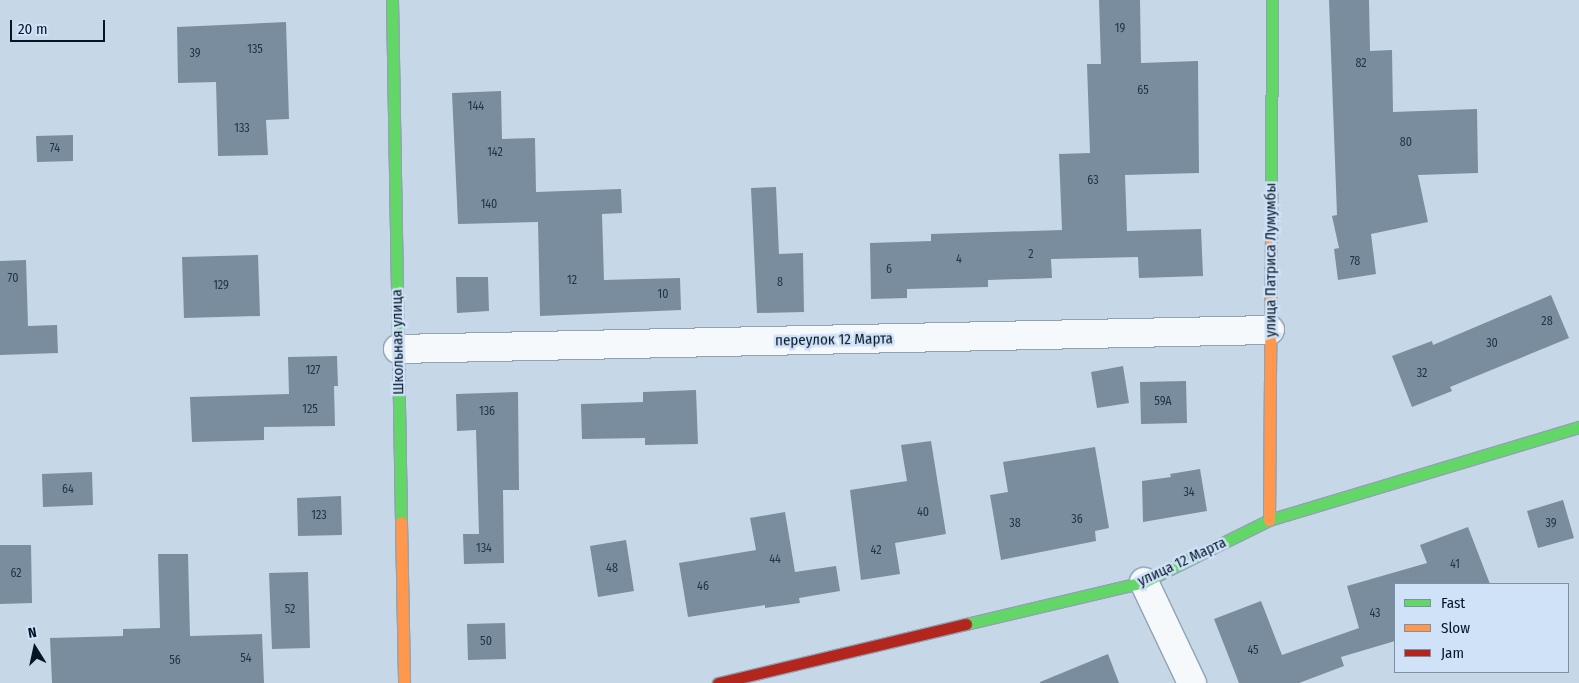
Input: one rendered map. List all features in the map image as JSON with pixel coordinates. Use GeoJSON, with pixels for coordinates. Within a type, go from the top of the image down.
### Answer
{"type":"FeatureCollection","features":[{"type":"Feature","properties":{"kind":"street","name":"Школьная улица"},"geometry":{"type":"LineString","coordinates":[[392,0],[404,683]]}},
{"type":"Feature","properties":{"kind":"street","name":"улица Патриса Лумумбы"},"geometry":{"type":"LineString","coordinates":[[1269,520],[1272,0]]}},
{"type":"Feature","properties":{"kind":"street","name":"переулок 12 Марта"},"geometry":{"type":"LineString","coordinates":[[398,349],[1270,330]]}},
{"type":"Feature","properties":{"kind":"street","name":"улица 12 Марта"},"geometry":{"type":"LineString","coordinates":[[718,683],[1144,582],[1269,520],[1579,427]]}},
{"type":"Feature","properties":{"kind":"street"},"geometry":{"type":"LineString","coordinates":[[1144,582],[1192,683]]}},
{"type":"Feature","properties":{"kind":"building"},"geometry":{"type":"Polygon","coordinates":[[[1099,0],[1140,0],[1141,63],[1198,61],[1199,173],[1125,175],[1127,231],[1201,229],[1203,276],[1139,278],[1138,257],[1051,259],[1052,278],[988,280],[988,287],[907,289],[907,298],[871,299],[870,243],[931,241],[931,234],[1062,230],[1059,154],[1090,153],[1087,64],[1101,64],[1099,0]]]}},
{"type":"Feature","properties":{"kind":"building"},"geometry":{"type":"Polygon","coordinates":[[[1329,0],[1369,0],[1370,51],[1392,50],[1393,112],[1477,109],[1478,173],[1418,175],[1428,222],[1371,234],[1376,274],[1338,280],[1334,249],[1339,248],[1332,216],[1337,215],[1329,0]]]}},
{"type":"Feature","properties":{"kind":"building"},"geometry":{"type":"Polygon","coordinates":[[[286,22],[289,119],[266,120],[268,155],[218,156],[216,82],[178,83],[177,27],[286,22]]]}},
{"type":"Feature","properties":{"kind":"building"},"geometry":{"type":"Polygon","coordinates":[[[501,91],[502,139],[535,138],[536,192],[621,189],[622,213],[602,214],[604,280],[680,278],[681,310],[540,316],[538,222],[458,224],[452,93],[501,91]]]}},
{"type":"Feature","properties":{"kind":"building"},"geometry":{"type":"Polygon","coordinates":[[[73,135],[73,161],[37,162],[36,136],[73,135]]]}},
{"type":"Feature","properties":{"kind":"building"},"geometry":{"type":"Polygon","coordinates":[[[776,187],[779,254],[803,253],[804,312],[757,313],[751,188],[776,187]]]}},
{"type":"Feature","properties":{"kind":"building"},"geometry":{"type":"Polygon","coordinates":[[[258,255],[260,316],[184,318],[182,257],[258,255]]]}},
{"type":"Feature","properties":{"kind":"building"},"geometry":{"type":"Polygon","coordinates":[[[26,260],[28,326],[57,325],[58,353],[0,355],[0,261],[26,260]]]}},
{"type":"Feature","properties":{"kind":"building"},"geometry":{"type":"Polygon","coordinates":[[[456,277],[488,277],[489,311],[457,313],[456,277]]]}},
{"type":"Feature","properties":{"kind":"building"},"geometry":{"type":"Polygon","coordinates":[[[1551,295],[1569,338],[1450,387],[1452,391],[1412,407],[1392,356],[1432,341],[1433,345],[1551,295]]]}},
{"type":"Feature","properties":{"kind":"building"},"geometry":{"type":"Polygon","coordinates":[[[337,356],[338,386],[334,386],[335,426],[264,427],[264,440],[192,442],[190,397],[289,394],[288,357],[337,356]]]}},
{"type":"Feature","properties":{"kind":"building"},"geometry":{"type":"Polygon","coordinates":[[[1123,366],[1129,403],[1097,408],[1091,372],[1123,366]]]}},
{"type":"Feature","properties":{"kind":"building"},"geometry":{"type":"Polygon","coordinates":[[[1186,381],[1187,423],[1141,424],[1140,382],[1186,381]]]}},
{"type":"Feature","properties":{"kind":"building"},"geometry":{"type":"Polygon","coordinates":[[[696,390],[698,444],[645,445],[645,438],[582,439],[581,404],[643,402],[643,392],[696,390]]]}},
{"type":"Feature","properties":{"kind":"building"},"geometry":{"type":"Polygon","coordinates":[[[518,392],[519,490],[503,490],[504,563],[464,564],[463,534],[479,534],[476,430],[457,431],[456,394],[518,392]]]}},
{"type":"Feature","properties":{"kind":"building"},"geometry":{"type":"Polygon","coordinates":[[[931,441],[946,534],[895,543],[900,574],[861,580],[850,490],[907,481],[901,445],[931,441]]]}},
{"type":"Feature","properties":{"kind":"building"},"geometry":{"type":"Polygon","coordinates":[[[1095,447],[1109,528],[1095,531],[1096,541],[1001,560],[990,495],[1008,492],[1003,462],[1095,447]]]}},
{"type":"Feature","properties":{"kind":"building"},"geometry":{"type":"Polygon","coordinates":[[[1200,469],[1207,511],[1143,522],[1142,481],[1171,477],[1170,474],[1200,469]]]}},
{"type":"Feature","properties":{"kind":"building"},"geometry":{"type":"Polygon","coordinates":[[[92,472],[93,505],[43,507],[42,474],[92,472]]]}},
{"type":"Feature","properties":{"kind":"building"},"geometry":{"type":"Polygon","coordinates":[[[341,496],[342,535],[298,536],[297,498],[341,496]]]}},
{"type":"Feature","properties":{"kind":"building"},"geometry":{"type":"Polygon","coordinates":[[[1563,500],[1574,538],[1538,548],[1527,511],[1563,500]]]}},
{"type":"Feature","properties":{"kind":"building"},"geometry":{"type":"Polygon","coordinates":[[[785,512],[795,572],[836,566],[840,591],[799,598],[800,603],[765,608],[765,605],[688,617],[679,563],[756,550],[750,518],[785,512]]]}},
{"type":"Feature","properties":{"kind":"building"},"geometry":{"type":"Polygon","coordinates":[[[1468,527],[1490,583],[1394,583],[1394,641],[1341,657],[1344,666],[1299,683],[1239,683],[1214,619],[1261,601],[1282,655],[1359,628],[1347,586],[1427,563],[1420,545],[1468,527]]]}},
{"type":"Feature","properties":{"kind":"building"},"geometry":{"type":"Polygon","coordinates":[[[626,540],[634,591],[598,597],[590,546],[626,540]]]}},
{"type":"Feature","properties":{"kind":"building"},"geometry":{"type":"Polygon","coordinates":[[[0,545],[31,545],[32,603],[0,604],[0,545]]]}},
{"type":"Feature","properties":{"kind":"building"},"geometry":{"type":"Polygon","coordinates":[[[158,554],[188,554],[190,636],[262,634],[264,683],[52,683],[50,638],[123,636],[123,629],[160,628],[158,554]]]}},
{"type":"Feature","properties":{"kind":"building"},"geometry":{"type":"Polygon","coordinates":[[[308,572],[310,648],[272,649],[269,573],[308,572]]]}},
{"type":"Feature","properties":{"kind":"building"},"geometry":{"type":"Polygon","coordinates":[[[505,623],[506,659],[468,660],[467,624],[505,623]]]}},
{"type":"Feature","properties":{"kind":"building"},"geometry":{"type":"Polygon","coordinates":[[[1108,654],[1119,683],[1040,683],[1040,682],[1108,654]]]}},
{"type":"Feature","properties":{"kind":"traffic: fast"},"geometry":{"type":"LineString","coordinates":[[392,0],[401,522]]}},
{"type":"Feature","properties":{"kind":"traffic: fast"},"geometry":{"type":"LineString","coordinates":[[1271,195],[1272,0]]}},
{"type":"Feature","properties":{"kind":"traffic: fast"},"geometry":{"type":"LineString","coordinates":[[966,624],[1144,582],[1269,520],[1579,427]]}},
{"type":"Feature","properties":{"kind":"traffic: slow"},"geometry":{"type":"LineString","coordinates":[[1269,520],[1271,195]]}},
{"type":"Feature","properties":{"kind":"traffic: slow"},"geometry":{"type":"LineString","coordinates":[[401,522],[404,683]]}},
{"type":"Feature","properties":{"kind":"traffic: jam"},"geometry":{"type":"LineString","coordinates":[[718,683],[966,624]]}}]}
